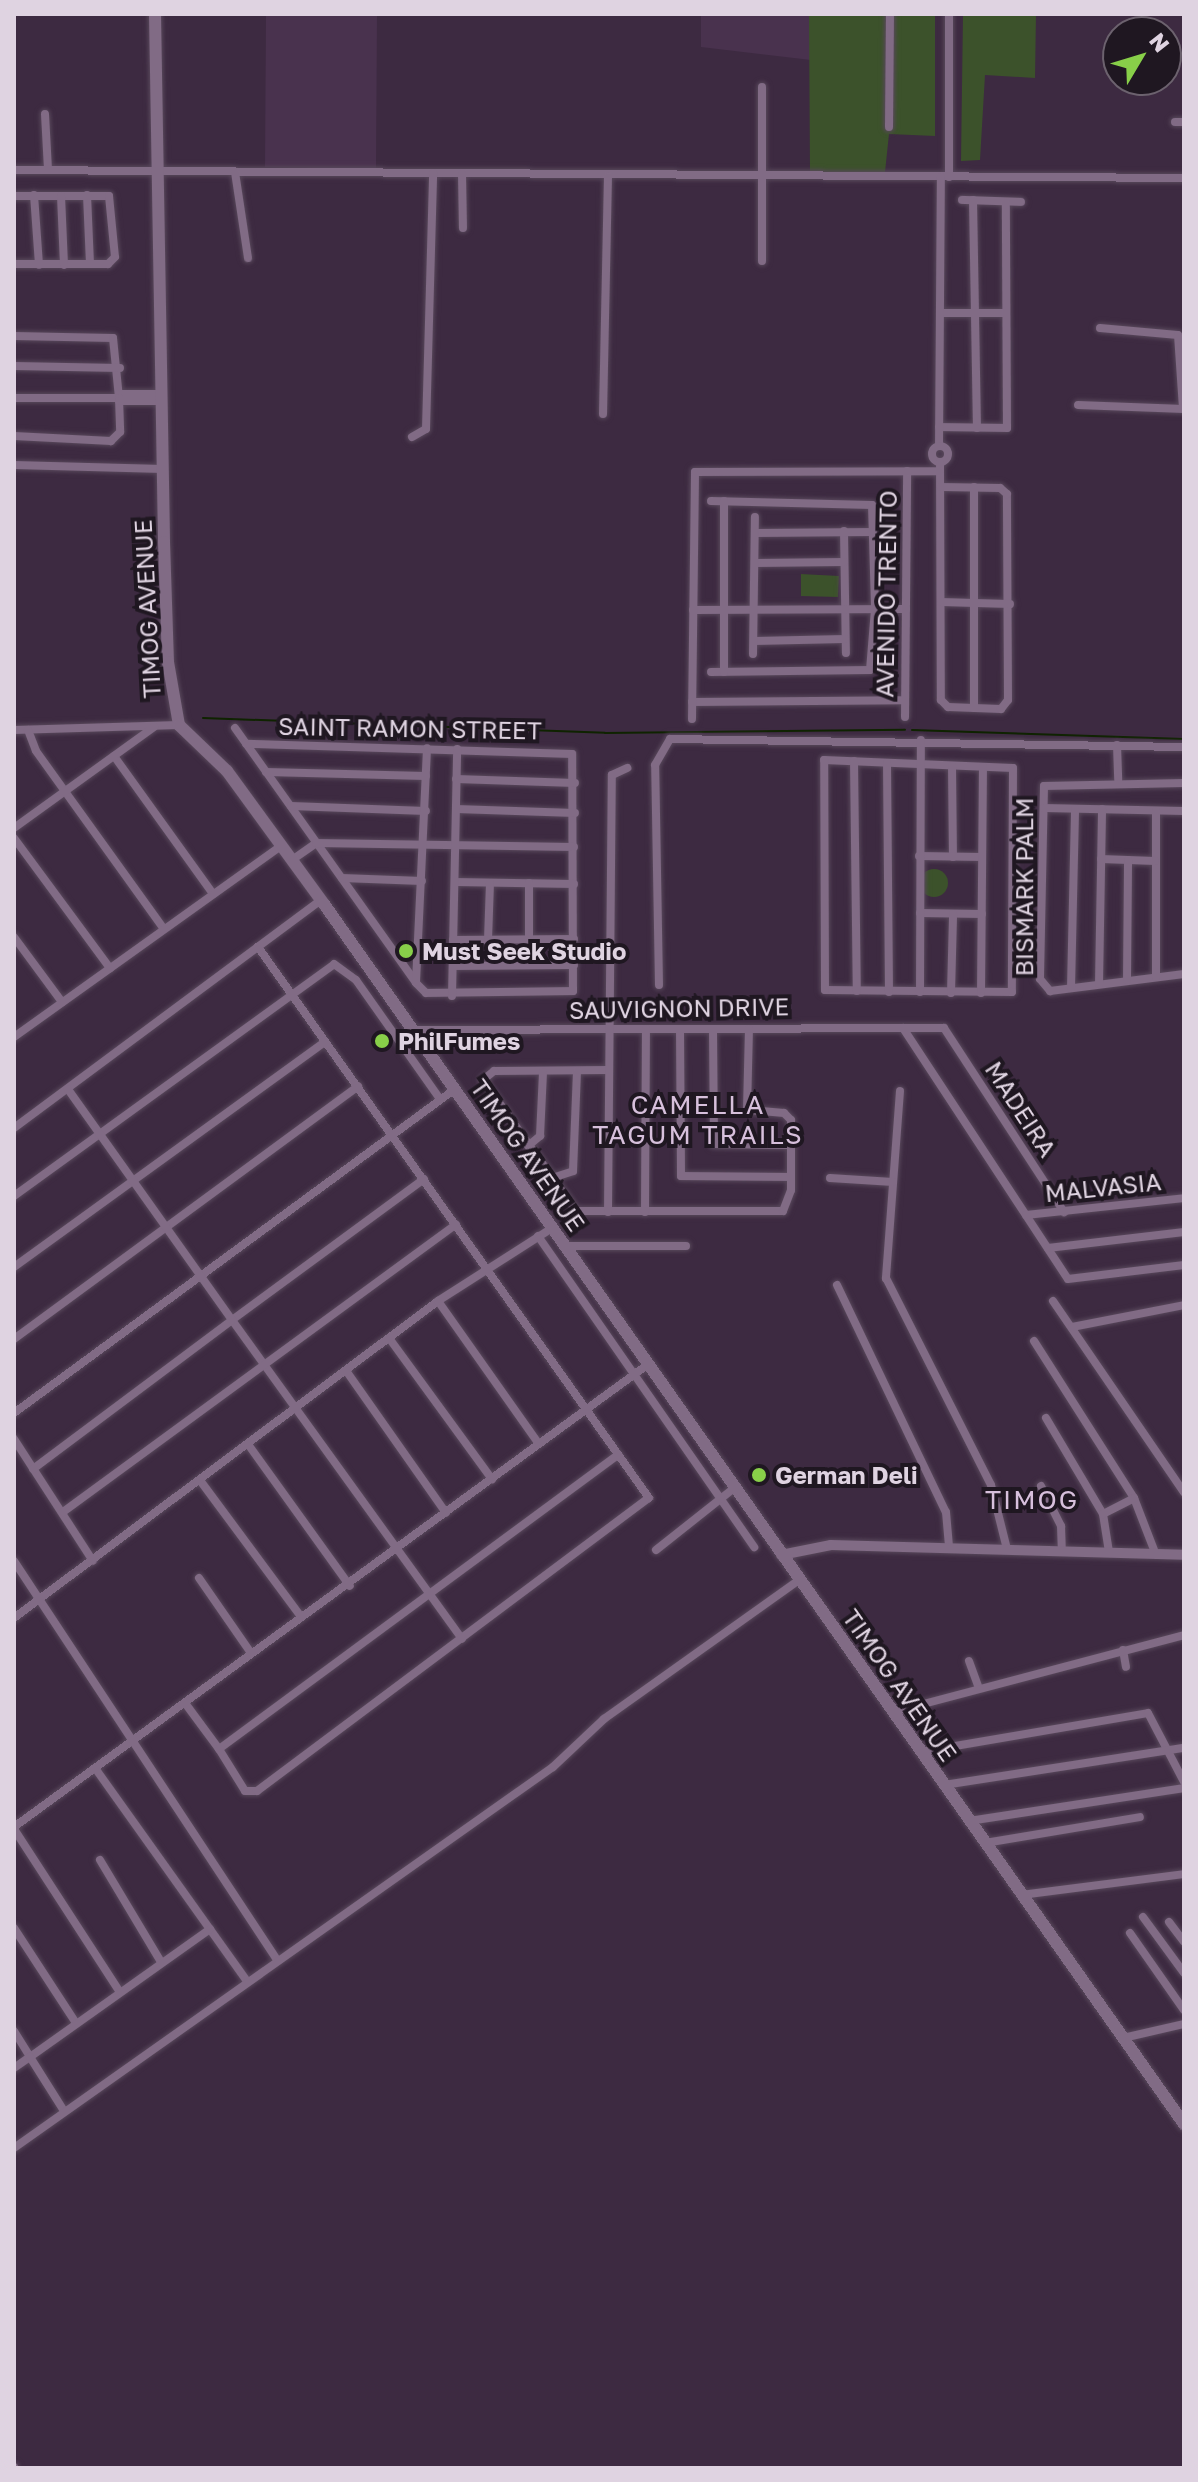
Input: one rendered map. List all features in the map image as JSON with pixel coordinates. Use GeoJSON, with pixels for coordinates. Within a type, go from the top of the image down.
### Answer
{"type":"FeatureCollection","features":[{"type":"Feature","properties":{"kind":"main road","name":"TIMOG AVENUE"},"geometry":{"type":"LineString","coordinates":[[155,14],[168,662],[179,725],[227,771],[282,845],[733,1489],[1184,2124]]}},
{"type":"Feature","properties":{"kind":"street"},"geometry":{"type":"LineString","coordinates":[[889,127],[890,14]]}},
{"type":"Feature","properties":{"kind":"street"},"geometry":{"type":"LineString","coordinates":[[941,487],[1000,488],[1007,494],[1010,604],[1008,703],[1001,709],[948,707],[941,700],[940,466],[947,453],[939,446],[940,313],[949,14]]}},
{"type":"Feature","properties":{"kind":"street"},"geometry":{"type":"LineString","coordinates":[[762,87],[762,261]]}},
{"type":"Feature","properties":{"kind":"street"},"geometry":{"type":"LineString","coordinates":[[45,114],[48,169]]}},
{"type":"Feature","properties":{"kind":"street"},"geometry":{"type":"LineString","coordinates":[[14,170],[1184,178]]}},
{"type":"Feature","properties":{"kind":"street"},"geometry":{"type":"LineString","coordinates":[[235,172],[248,258]]}},
{"type":"Feature","properties":{"kind":"street"},"geometry":{"type":"LineString","coordinates":[[412,437],[426,429],[433,173]]}},
{"type":"Feature","properties":{"kind":"street"},"geometry":{"type":"LineString","coordinates":[[462,173],[463,228]]}},
{"type":"Feature","properties":{"kind":"street"},"geometry":{"type":"LineString","coordinates":[[603,414],[608,176]]}},
{"type":"Feature","properties":{"kind":"street"},"geometry":{"type":"LineString","coordinates":[[34,195],[39,265]]}},
{"type":"Feature","properties":{"kind":"street"},"geometry":{"type":"LineString","coordinates":[[87,195],[90,264]]}},
{"type":"Feature","properties":{"kind":"street"},"geometry":{"type":"LineString","coordinates":[[14,196],[109,196],[113,202],[114,260],[90,264],[14,264]]}},
{"type":"Feature","properties":{"kind":"street"},"geometry":{"type":"LineString","coordinates":[[61,196],[64,265]]}},
{"type":"Feature","properties":{"kind":"street"},"geometry":{"type":"LineString","coordinates":[[962,200],[1021,202]]}},
{"type":"Feature","properties":{"kind":"street"},"geometry":{"type":"LineString","coordinates":[[973,200],[977,428]]}},
{"type":"Feature","properties":{"kind":"street"},"geometry":{"type":"LineString","coordinates":[[939,427],[1007,428],[1006,202]]}},
{"type":"Feature","properties":{"kind":"street"},"geometry":{"type":"LineString","coordinates":[[940,313],[1006,313]]}},
{"type":"Feature","properties":{"kind":"street"},"geometry":{"type":"LineString","coordinates":[[1078,405],[1183,409],[1183,378],[1176,333],[1100,328]]}},
{"type":"Feature","properties":{"kind":"street"},"geometry":{"type":"LineString","coordinates":[[14,336],[113,338],[120,368],[115,440],[14,436]]}},
{"type":"Feature","properties":{"kind":"street"},"geometry":{"type":"LineString","coordinates":[[14,366],[120,368]]}},
{"type":"Feature","properties":{"kind":"street"},"geometry":{"type":"LineString","coordinates":[[14,398],[163,397]]}},
{"type":"Feature","properties":{"kind":"street"},"geometry":{"type":"LineString","coordinates":[[14,465],[163,469]]}},
{"type":"Feature","properties":{"kind":"street"},"geometry":{"type":"LineString","coordinates":[[692,719],[695,472],[907,471],[940,466]]}},
{"type":"Feature","properties":{"kind":"street","name":"AVENIDO TRENTO"},"geometry":{"type":"LineString","coordinates":[[905,717],[907,471]]}},
{"type":"Feature","properties":{"kind":"street"},"geometry":{"type":"LineString","coordinates":[[974,487],[974,708]]}},
{"type":"Feature","properties":{"kind":"street"},"geometry":{"type":"LineString","coordinates":[[711,501],[869,505],[873,532],[875,609],[870,670],[711,672]]}},
{"type":"Feature","properties":{"kind":"street"},"geometry":{"type":"LineString","coordinates":[[724,501],[724,672]]}},
{"type":"Feature","properties":{"kind":"street"},"geometry":{"type":"LineString","coordinates":[[753,654],[755,517]]}},
{"type":"Feature","properties":{"kind":"street"},"geometry":{"type":"LineString","coordinates":[[844,531],[846,653]]}},
{"type":"Feature","properties":{"kind":"street"},"geometry":{"type":"LineString","coordinates":[[755,533],[873,532]]}},
{"type":"Feature","properties":{"kind":"street"},"geometry":{"type":"LineString","coordinates":[[755,563],[844,562]]}},
{"type":"Feature","properties":{"kind":"street"},"geometry":{"type":"LineString","coordinates":[[941,602],[1010,604]]}},
{"type":"Feature","properties":{"kind":"street"},"geometry":{"type":"LineString","coordinates":[[693,610],[906,609]]}},
{"type":"Feature","properties":{"kind":"street"},"geometry":{"type":"LineString","coordinates":[[754,641],[845,639]]}},
{"type":"Feature","properties":{"kind":"street"},"geometry":{"type":"LineString","coordinates":[[692,702],[905,700]]}},
{"type":"Feature","properties":{"kind":"street"},"geometry":{"type":"LineString","coordinates":[[14,730],[179,725]]}},
{"type":"Feature","properties":{"kind":"street"},"geometry":{"type":"LineString","coordinates":[[14,828],[154,727]]}},
{"type":"Feature","properties":{"kind":"street"},"geometry":{"type":"LineString","coordinates":[[235,728],[416,983],[430,995],[568,994],[574,965],[575,783],[456,779]]}},
{"type":"Feature","properties":{"kind":"street"},"geometry":{"type":"LineString","coordinates":[[28,730],[65,791],[164,929]]}},
{"type":"Feature","properties":{"kind":"street"},"geometry":{"type":"LineString","coordinates":[[659,985],[655,765],[664,743],[684,736],[1184,747]]}},
{"type":"Feature","properties":{"kind":"street"},"geometry":{"type":"LineString","coordinates":[[918,740],[920,992]]}},
{"type":"Feature","properties":{"kind":"street","name":"SAINT RAMON STREET"},"geometry":{"type":"LineString","coordinates":[[246,744],[572,754],[575,783]]}},
{"type":"Feature","properties":{"kind":"street"},"geometry":{"type":"LineString","coordinates":[[1117,745],[1118,780]]}},
{"type":"Feature","properties":{"kind":"street"},"geometry":{"type":"LineString","coordinates":[[416,983],[427,748]]}},
{"type":"Feature","properties":{"kind":"street"},"geometry":{"type":"LineString","coordinates":[[452,996],[457,749]]}},
{"type":"Feature","properties":{"kind":"street"},"geometry":{"type":"LineString","coordinates":[[114,756],[213,894]]}},
{"type":"Feature","properties":{"kind":"street"},"geometry":{"type":"LineString","coordinates":[[824,760],[918,762],[1013,768],[1012,992],[825,990],[824,760]]}},
{"type":"Feature","properties":{"kind":"street"},"geometry":{"type":"LineString","coordinates":[[854,761],[857,991]]}},
{"type":"Feature","properties":{"kind":"street"},"geometry":{"type":"LineString","coordinates":[[887,763],[889,992]]}},
{"type":"Feature","properties":{"kind":"street"},"geometry":{"type":"LineString","coordinates":[[952,766],[953,857]]}},
{"type":"Feature","properties":{"kind":"street"},"geometry":{"type":"LineString","coordinates":[[981,993],[983,767]]}},
{"type":"Feature","properties":{"kind":"street"},"geometry":{"type":"LineString","coordinates":[[608,1212],[612,775],[627,768]]}},
{"type":"Feature","properties":{"kind":"street"},"geometry":{"type":"LineString","coordinates":[[266,772],[426,776]]}},
{"type":"Feature","properties":{"kind":"street","name":"BISMARK PALM"},"geometry":{"type":"LineString","coordinates":[[1184,783],[1118,780],[1050,782],[1044,808],[1041,983],[1050,991],[1184,974]]}},
{"type":"Feature","properties":{"kind":"street"},"geometry":{"type":"LineString","coordinates":[[291,806],[426,811]]}},
{"type":"Feature","properties":{"kind":"street"},"geometry":{"type":"LineString","coordinates":[[1044,808],[1184,811]]}},
{"type":"Feature","properties":{"kind":"street"},"geometry":{"type":"LineString","coordinates":[[456,809],[575,813]]}},
{"type":"Feature","properties":{"kind":"street"},"geometry":{"type":"LineString","coordinates":[[1071,988],[1075,809]]}},
{"type":"Feature","properties":{"kind":"street"},"geometry":{"type":"LineString","coordinates":[[1099,984],[1102,809]]}},
{"type":"Feature","properties":{"kind":"street"},"geometry":{"type":"LineString","coordinates":[[1156,811],[1156,977]]}},
{"type":"Feature","properties":{"kind":"street"},"geometry":{"type":"LineString","coordinates":[[14,838],[110,968]]}},
{"type":"Feature","properties":{"kind":"street"},"geometry":{"type":"LineString","coordinates":[[292,860],[316,843],[574,847]]}},
{"type":"Feature","properties":{"kind":"street"},"geometry":{"type":"LineString","coordinates":[[14,1037],[282,845]]}},
{"type":"Feature","properties":{"kind":"street"},"geometry":{"type":"LineString","coordinates":[[919,856],[982,857]]}},
{"type":"Feature","properties":{"kind":"street"},"geometry":{"type":"LineString","coordinates":[[1101,859],[1155,861]]}},
{"type":"Feature","properties":{"kind":"street"},"geometry":{"type":"LineString","coordinates":[[1127,980],[1128,860]]}},
{"type":"Feature","properties":{"kind":"street"},"geometry":{"type":"LineString","coordinates":[[342,878],[422,881]]}},
{"type":"Feature","properties":{"kind":"street"},"geometry":{"type":"LineString","coordinates":[[455,882],[574,884]]}},
{"type":"Feature","properties":{"kind":"street"},"geometry":{"type":"LineString","coordinates":[[488,940],[490,883]]}},
{"type":"Feature","properties":{"kind":"street"},"geometry":{"type":"LineString","coordinates":[[529,883],[529,940]]}},
{"type":"Feature","properties":{"kind":"street"},"geometry":{"type":"LineString","coordinates":[[14,1128],[321,900]]}},
{"type":"Feature","properties":{"kind":"street"},"geometry":{"type":"LineString","coordinates":[[920,913],[982,914]]}},
{"type":"Feature","properties":{"kind":"street"},"geometry":{"type":"LineString","coordinates":[[951,993],[953,914]]}},
{"type":"Feature","properties":{"kind":"street"},"geometry":{"type":"LineString","coordinates":[[14,937],[62,1002]]}},
{"type":"Feature","properties":{"kind":"street"},"geometry":{"type":"LineString","coordinates":[[453,940],[574,939]]}},
{"type":"Feature","properties":{"kind":"street"},"geometry":{"type":"LineString","coordinates":[[185,1703],[252,1793],[647,1504],[649,1495],[258,947]]}},
{"type":"Feature","properties":{"kind":"street"},"geometry":{"type":"LineString","coordinates":[[453,966],[574,965]]}},
{"type":"Feature","properties":{"kind":"street"},"geometry":{"type":"LineString","coordinates":[[14,1196],[330,966],[344,968],[440,1099]]}},
{"type":"Feature","properties":{"kind":"street"},"geometry":{"type":"LineString","coordinates":[[903,1028],[1068,1279],[1184,1265]]}},
{"type":"Feature","properties":{"kind":"street","name":"SAUVIGNON DRIVE"},"geometry":{"type":"LineString","coordinates":[[413,1030],[944,1028]]}},
{"type":"Feature","properties":{"kind":"street","name":"MADEIRA"},"geometry":{"type":"LineString","coordinates":[[944,1028],[1064,1212]]}},
{"type":"Feature","properties":{"kind":"street"},"geometry":{"type":"LineString","coordinates":[[645,1212],[646,1029]]}},
{"type":"Feature","properties":{"kind":"street"},"geometry":{"type":"LineString","coordinates":[[680,1029],[681,1176],[791,1177]]}},
{"type":"Feature","properties":{"kind":"street"},"geometry":{"type":"LineString","coordinates":[[713,1029],[714,1144],[791,1145]]}},
{"type":"Feature","properties":{"kind":"street"},"geometry":{"type":"LineString","coordinates":[[608,1070],[485,1076],[528,1146],[576,1211],[786,1209],[791,1177],[788,1114],[747,1110],[749,1029]]}},
{"type":"Feature","properties":{"kind":"street"},"geometry":{"type":"LineString","coordinates":[[14,1267],[325,1042]]}},
{"type":"Feature","properties":{"kind":"street"},"geometry":{"type":"LineString","coordinates":[[552,1178],[573,1171],[577,1071]]}},
{"type":"Feature","properties":{"kind":"street"},"geometry":{"type":"LineString","coordinates":[[528,1146],[540,1136],[543,1072]]}},
{"type":"Feature","properties":{"kind":"street"},"geometry":{"type":"LineString","coordinates":[[14,1339],[358,1086]]}},
{"type":"Feature","properties":{"kind":"street"},"geometry":{"type":"LineString","coordinates":[[68,1089],[462,1639]]}},
{"type":"Feature","properties":{"kind":"street"},"geometry":{"type":"LineString","coordinates":[[14,1413],[455,1089]]}},
{"type":"Feature","properties":{"kind":"street"},"geometry":{"type":"LineString","coordinates":[[900,1091],[889,1288],[991,1485],[1007,1549]]}},
{"type":"Feature","properties":{"kind":"street"},"geometry":{"type":"LineString","coordinates":[[830,1178],[893,1182]]}},
{"type":"Feature","properties":{"kind":"street"},"geometry":{"type":"LineString","coordinates":[[33,1469],[424,1179]]}},
{"type":"Feature","properties":{"kind":"street","name":"MALVASIA"},"geometry":{"type":"LineString","coordinates":[[1026,1215],[1184,1198]]}},
{"type":"Feature","properties":{"kind":"street"},"geometry":{"type":"LineString","coordinates":[[63,1512],[456,1224]]}},
{"type":"Feature","properties":{"kind":"street"},"geometry":{"type":"LineString","coordinates":[[14,1618],[202,1483],[438,1301],[552,1228]]}},
{"type":"Feature","properties":{"kind":"street"},"geometry":{"type":"LineString","coordinates":[[1048,1248],[1184,1232]]}},
{"type":"Feature","properties":{"kind":"street"},"geometry":{"type":"LineString","coordinates":[[538,1236],[754,1547]]}},
{"type":"Feature","properties":{"kind":"street"},"geometry":{"type":"LineString","coordinates":[[564,1246],[686,1246]]}},
{"type":"Feature","properties":{"kind":"street"},"geometry":{"type":"LineString","coordinates":[[837,1285],[946,1512],[949,1548]]}},
{"type":"Feature","properties":{"kind":"street"},"geometry":{"type":"LineString","coordinates":[[438,1301],[539,1444]]}},
{"type":"Feature","properties":{"kind":"street"},"geometry":{"type":"LineString","coordinates":[[1053,1301],[1184,1492]]}},
{"type":"Feature","properties":{"kind":"street"},"geometry":{"type":"LineString","coordinates":[[1072,1327],[1184,1305]]}},
{"type":"Feature","properties":{"kind":"street"},"geometry":{"type":"LineString","coordinates":[[389,1338],[492,1479]]}},
{"type":"Feature","properties":{"kind":"street"},"geometry":{"type":"LineString","coordinates":[[1034,1341],[1134,1498],[1156,1555]]}},
{"type":"Feature","properties":{"kind":"street"},"geometry":{"type":"LineString","coordinates":[[120,1992],[14,1828],[251,1653],[350,1586],[395,1548],[647,1365]]}},
{"type":"Feature","properties":{"kind":"street"},"geometry":{"type":"LineString","coordinates":[[347,1372],[446,1513]]}},
{"type":"Feature","properties":{"kind":"street"},"geometry":{"type":"LineString","coordinates":[[1046,1418],[1103,1514],[1109,1553]]}},
{"type":"Feature","properties":{"kind":"street"},"geometry":{"type":"LineString","coordinates":[[14,1439],[93,1561]]}},
{"type":"Feature","properties":{"kind":"street"},"geometry":{"type":"LineString","coordinates":[[250,1447],[350,1586]]}},
{"type":"Feature","properties":{"kind":"street"},"geometry":{"type":"LineString","coordinates":[[219,1749],[618,1455]]}},
{"type":"Feature","properties":{"kind":"street"},"geometry":{"type":"LineString","coordinates":[[202,1483],[301,1617]]}},
{"type":"Feature","properties":{"kind":"street"},"geometry":{"type":"LineString","coordinates":[[1041,1486],[1061,1526],[1062,1551]]}},
{"type":"Feature","properties":{"kind":"street"},"geometry":{"type":"LineString","coordinates":[[656,1550],[733,1489]]}},
{"type":"Feature","properties":{"kind":"street"},"geometry":{"type":"LineString","coordinates":[[1103,1514],[1134,1498]]}},
{"type":"Feature","properties":{"kind":"street"},"geometry":{"type":"LineString","coordinates":[[781,1555],[816,1546],[1184,1555]]}},
{"type":"Feature","properties":{"kind":"street"},"geometry":{"type":"LineString","coordinates":[[14,1561],[277,1960]]}},
{"type":"Feature","properties":{"kind":"street"},"geometry":{"type":"LineString","coordinates":[[199,1578],[251,1653]]}},
{"type":"Feature","properties":{"kind":"street"},"geometry":{"type":"LineString","coordinates":[[14,2148],[553,1767],[604,1719],[799,1580]]}},
{"type":"Feature","properties":{"kind":"street"},"geometry":{"type":"LineString","coordinates":[[893,1712],[1184,1635]]}},
{"type":"Feature","properties":{"kind":"street"},"geometry":{"type":"LineString","coordinates":[[1123,1650],[1126,1667]]}},
{"type":"Feature","properties":{"kind":"street"},"geometry":{"type":"LineString","coordinates":[[969,1661],[979,1688]]}},
{"type":"Feature","properties":{"kind":"street"},"geometry":{"type":"LineString","coordinates":[[920,1752],[1148,1713],[1184,1782]]}},
{"type":"Feature","properties":{"kind":"street"},"geometry":{"type":"LineString","coordinates":[[944,1785],[1184,1748]]}},
{"type":"Feature","properties":{"kind":"street"},"geometry":{"type":"LineString","coordinates":[[95,1768],[247,1981]]}},
{"type":"Feature","properties":{"kind":"street"},"geometry":{"type":"LineString","coordinates":[[969,1821],[1184,1788]]}},
{"type":"Feature","properties":{"kind":"street"},"geometry":{"type":"LineString","coordinates":[[984,1843],[1140,1817]]}},
{"type":"Feature","properties":{"kind":"street"},"geometry":{"type":"LineString","coordinates":[[100,1860],[161,1962]]}},
{"type":"Feature","properties":{"kind":"street"},"geometry":{"type":"LineString","coordinates":[[1021,1895],[1184,1874]]}},
{"type":"Feature","properties":{"kind":"street"},"geometry":{"type":"LineString","coordinates":[[1143,1917],[1184,1973]]}},
{"type":"Feature","properties":{"kind":"street"},"geometry":{"type":"LineString","coordinates":[[1169,1922],[1184,1942]]}},
{"type":"Feature","properties":{"kind":"street"},"geometry":{"type":"LineString","coordinates":[[14,1928],[76,2023]]}},
{"type":"Feature","properties":{"kind":"street"},"geometry":{"type":"LineString","coordinates":[[14,2068],[210,1929]]}},
{"type":"Feature","properties":{"kind":"street"},"geometry":{"type":"LineString","coordinates":[[1130,1933],[1184,2010]]}},
{"type":"Feature","properties":{"kind":"street"},"geometry":{"type":"LineString","coordinates":[[1123,2038],[1184,2024]]}},
{"type":"Feature","properties":{"kind":"street"},"geometry":{"type":"LineString","coordinates":[[14,2031],[64,2111]]}},
{"type":"Feature","properties":{"kind":"shaded area"},"geometry":{"type":"Polygon","coordinates":[[[266,14],[377,14],[376,169],[265,167],[266,14]]]}},
{"type":"Feature","properties":{"kind":"shaded area"},"geometry":{"type":"Polygon","coordinates":[[[701,14],[810,14],[811,60],[701,47],[701,14]]]}},
{"type":"Feature","properties":{"kind":"green space"},"geometry":{"type":"Polygon","coordinates":[[[809,14],[935,14],[935,136],[889,134],[885,172],[810,172],[809,14]]]}},
{"type":"Feature","properties":{"kind":"green space"},"geometry":{"type":"Polygon","coordinates":[[[963,14],[1036,14],[1035,78],[985,75],[980,160],[961,161],[963,14]]]}},
{"type":"Feature","properties":{"kind":"green space"},"geometry":{"type":"Polygon","coordinates":[[[801,574],[839,576],[838,597],[801,596],[801,574]]]}},
{"type":"Feature","properties":{"kind":"green space"},"geometry":{"type":"Polygon","coordinates":[[[934,869],[944,873],[948,883],[944,893],[934,897],[924,893],[920,883],[924,873],[934,869]]]}},
{"type":"Feature","properties":{"kind":"waterway"},"geometry":{"type":"LineString","coordinates":[[203,718],[605,733],[905,730]]}},
{"type":"Feature","properties":{"kind":"waterway"},"geometry":{"type":"LineString","coordinates":[[912,730],[1184,739]]}},
{"type":"Feature","properties":{"kind":"place","name":"Must Seek Studio"},"geometry":{"type":"Point","coordinates":[406,951]}},
{"type":"Feature","properties":{"kind":"place","name":"PhilFumes"},"geometry":{"type":"Point","coordinates":[382,1041]}},
{"type":"Feature","properties":{"kind":"place","name":"German Deli"},"geometry":{"type":"Point","coordinates":[759,1475]}},
{"type":"Feature","properties":{"kind":"district","name":"CAMELLA TAGUM TRAILS"},"geometry":{"type":"Point","coordinates":[698,1120]}},
{"type":"Feature","properties":{"kind":"district","name":"TIMOG"},"geometry":{"type":"Point","coordinates":[1032,1500]}}]}
